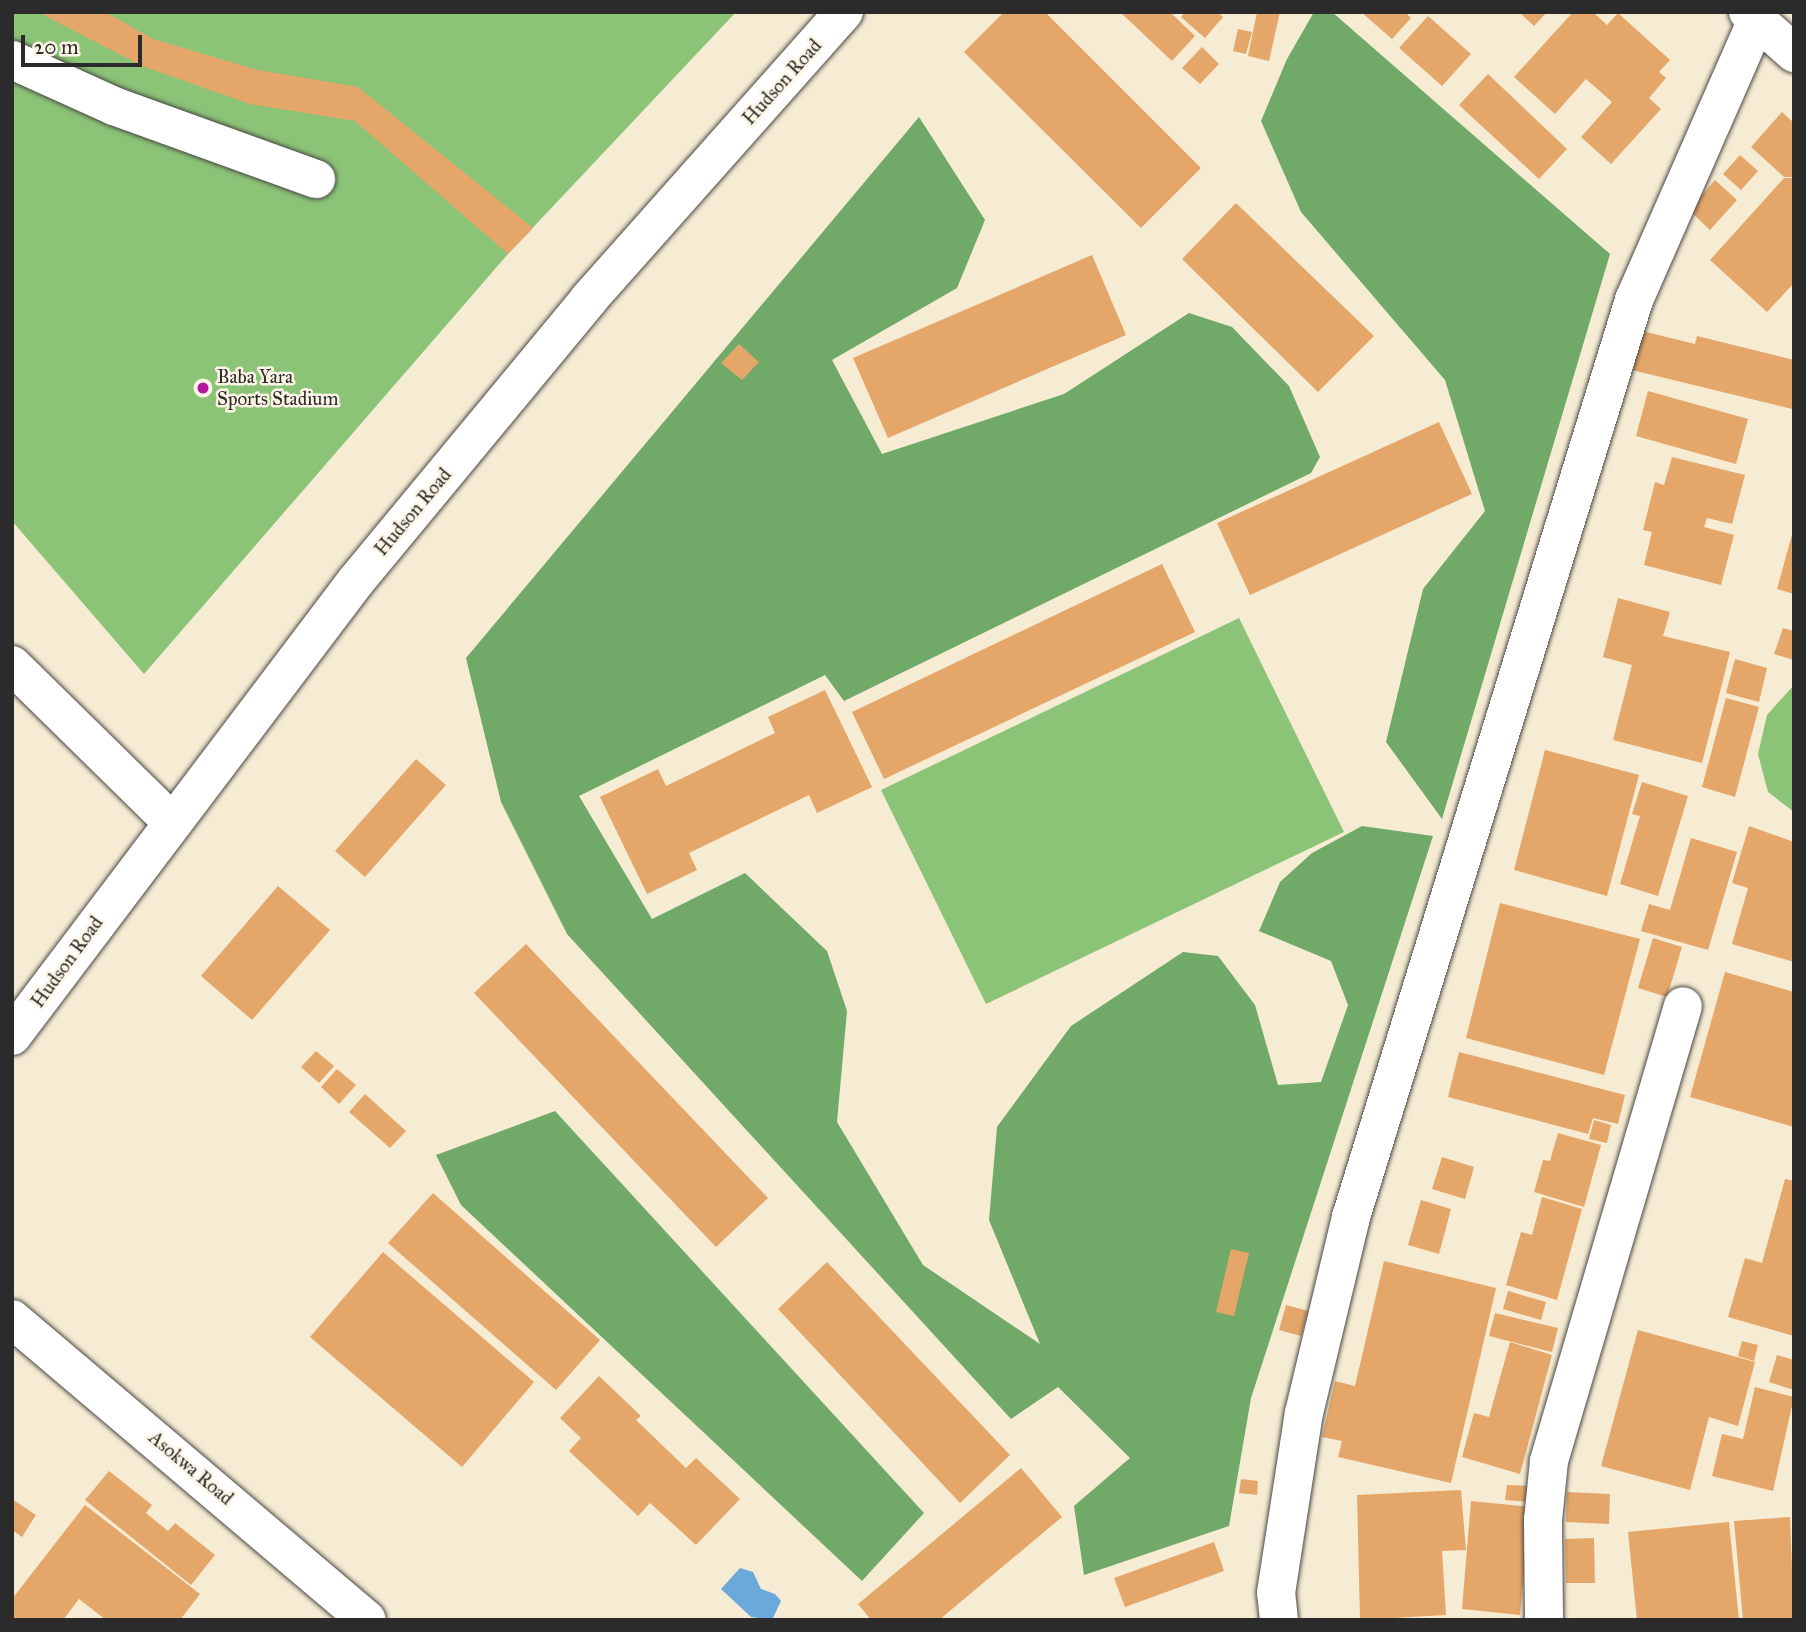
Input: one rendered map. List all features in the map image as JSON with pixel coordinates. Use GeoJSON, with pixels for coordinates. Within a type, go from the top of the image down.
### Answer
{"type":"FeatureCollection","features":[{"type":"Feature","properties":{"kind":"street","name":"Hudson Road"},"geometry":{"type":"LineString","coordinates":[[12,1036],[171,821],[356,581],[572,320],[844,12]]}},
{"type":"Feature","properties":{"kind":"street"},"geometry":{"type":"LineString","coordinates":[[1279,1620],[1276,1593],[1304,1413],[1355,1204],[1634,300],[1752,16],[1794,53]]}},
{"type":"Feature","properties":{"kind":"street"},"geometry":{"type":"LineString","coordinates":[[12,60],[114,106],[316,179]]}},
{"type":"Feature","properties":{"kind":"street"},"geometry":{"type":"LineString","coordinates":[[12,665],[171,821]]}},
{"type":"Feature","properties":{"kind":"street"},"geometry":{"type":"LineString","coordinates":[[1544,1620],[1543,1520],[1549,1461],[1683,1006]]}},
{"type":"Feature","properties":{"kind":"street","name":"Asokwa Road"},"geometry":{"type":"LineString","coordinates":[[12,1319],[367,1620]]}},
{"type":"Feature","properties":{"kind":"green space","name":"Baba Yara Sports Stadium"},"geometry":{"type":"Polygon","coordinates":[[[12,12],[736,12],[508,254],[144,674],[12,521],[12,12]]]}},
{"type":"Feature","properties":{"kind":"green space"},"geometry":{"type":"Polygon","coordinates":[[[1314,12],[1332,12],[1610,254],[1442,819],[1386,742],[1423,589],[1485,511],[1445,380],[1301,212],[1261,121],[1287,59],[1314,12]]]}},
{"type":"Feature","properties":{"kind":"green space"},"geometry":{"type":"Polygon","coordinates":[[[919,117],[985,220],[957,288],[832,360],[882,454],[1064,394],[1189,313],[1232,327],[1289,386],[1320,457],[1311,473],[844,701],[825,675],[579,796],[652,919],[745,873],[827,951],[847,1011],[837,1122],[923,1265],[1040,1344],[989,1220],[997,1127],[1071,1026],[1183,952],[1218,956],[1255,1005],[1278,1085],[1321,1082],[1348,1005],[1331,961],[1259,931],[1280,882],[1312,853],[1362,826],[1433,836],[1251,1398],[1229,1526],[1084,1575],[1074,1506],[1130,1458],[1058,1387],[1011,1419],[567,934],[501,802],[466,658],[919,117]]]}},
{"type":"Feature","properties":{"kind":"green space"},"geometry":{"type":"Polygon","coordinates":[[[1239,618],[1344,832],[986,1004],[881,790],[1239,618]]]}},
{"type":"Feature","properties":{"kind":"green space"},"geometry":{"type":"Polygon","coordinates":[[[1794,685],[1794,812],[1768,792],[1758,754],[1767,715],[1794,685]]]}},
{"type":"Feature","properties":{"kind":"green space"},"geometry":{"type":"Polygon","coordinates":[[[555,1111],[924,1513],[862,1581],[461,1205],[436,1155],[555,1111]]]}},
{"type":"Feature","properties":{"kind":"water"},"geometry":{"type":"Polygon","coordinates":[[[740,1568],[753,1572],[761,1589],[775,1594],[781,1601],[772,1620],[751,1617],[721,1589],[740,1568]]]}},
{"type":"Feature","properties":{"kind":"building"},"geometry":{"type":"Polygon","coordinates":[[[38,12],[105,12],[153,39],[258,70],[358,87],[533,228],[508,254],[355,121],[250,104],[142,66],[38,12]]]}},
{"type":"Feature","properties":{"kind":"building"},"geometry":{"type":"Polygon","coordinates":[[[1004,12],[1045,12],[1201,168],[1141,228],[964,52],[1004,12]]]}},
{"type":"Feature","properties":{"kind":"building"},"geometry":{"type":"Polygon","coordinates":[[[1120,12],[1170,12],[1195,36],[1172,61],[1120,12]]]}},
{"type":"Feature","properties":{"kind":"building"},"geometry":{"type":"Polygon","coordinates":[[[1185,12],[1217,12],[1223,17],[1205,38],[1181,17],[1185,12]]]}},
{"type":"Feature","properties":{"kind":"building"},"geometry":{"type":"Polygon","coordinates":[[[1257,12],[1280,12],[1269,61],[1248,56],[1257,12]]]}},
{"type":"Feature","properties":{"kind":"building"},"geometry":{"type":"Polygon","coordinates":[[[1361,12],[1405,12],[1411,18],[1392,39],[1361,12]]]}},
{"type":"Feature","properties":{"kind":"building"},"geometry":{"type":"Polygon","coordinates":[[[1519,12],[1547,12],[1534,26],[1519,12]]]}},
{"type":"Feature","properties":{"kind":"building"},"geometry":{"type":"Polygon","coordinates":[[[1573,12],[1593,12],[1607,25],[1618,13],[1670,60],[1659,72],[1666,78],[1649,98],[1661,109],[1611,164],[1581,137],[1612,102],[1586,79],[1555,114],[1514,77],[1573,12]]]}},
{"type":"Feature","properties":{"kind":"building"},"geometry":{"type":"Polygon","coordinates":[[[1428,16],[1471,54],[1442,86],[1399,48],[1428,16]]]}},
{"type":"Feature","properties":{"kind":"building"},"geometry":{"type":"Polygon","coordinates":[[[1238,29],[1252,32],[1246,54],[1233,51],[1238,29]]]}},
{"type":"Feature","properties":{"kind":"building"},"geometry":{"type":"Polygon","coordinates":[[[1202,47],[1219,64],[1200,84],[1182,68],[1202,47]]]}},
{"type":"Feature","properties":{"kind":"building"},"geometry":{"type":"Polygon","coordinates":[[[1488,74],[1567,149],[1539,179],[1459,105],[1488,74]]]}},
{"type":"Feature","properties":{"kind":"building"},"geometry":{"type":"Polygon","coordinates":[[[1782,112],[1794,123],[1794,177],[1784,177],[1751,147],[1782,112]]]}},
{"type":"Feature","properties":{"kind":"building"},"geometry":{"type":"Polygon","coordinates":[[[1740,155],[1758,171],[1741,190],[1723,174],[1740,155]]]}},
{"type":"Feature","properties":{"kind":"building"},"geometry":{"type":"Polygon","coordinates":[[[1784,178],[1794,178],[1794,283],[1767,312],[1710,260],[1784,178]]]}},
{"type":"Feature","properties":{"kind":"building"},"geometry":{"type":"Polygon","coordinates":[[[1715,180],[1737,200],[1710,230],[1689,210],[1715,180]]]}},
{"type":"Feature","properties":{"kind":"building"},"geometry":{"type":"Polygon","coordinates":[[[1236,203],[1374,336],[1318,392],[1182,259],[1236,203]]]}},
{"type":"Feature","properties":{"kind":"building"},"geometry":{"type":"Polygon","coordinates":[[[1092,255],[1126,335],[888,438],[853,358],[1092,255]]]}},
{"type":"Feature","properties":{"kind":"building"},"geometry":{"type":"Polygon","coordinates":[[[1642,331],[1695,344],[1697,336],[1794,360],[1792,409],[1632,370],[1642,331]]]}},
{"type":"Feature","properties":{"kind":"building"},"geometry":{"type":"Polygon","coordinates":[[[739,344],[759,362],[742,380],[721,363],[739,344]]]}},
{"type":"Feature","properties":{"kind":"building"},"geometry":{"type":"Polygon","coordinates":[[[1648,391],[1748,419],[1736,464],[1636,436],[1648,391]]]}},
{"type":"Feature","properties":{"kind":"building"},"geometry":{"type":"Polygon","coordinates":[[[1439,422],[1472,494],[1250,595],[1217,523],[1439,422]]]}},
{"type":"Feature","properties":{"kind":"building"},"geometry":{"type":"Polygon","coordinates":[[[1672,457],[1745,475],[1732,524],[1707,518],[1704,527],[1734,535],[1721,585],[1644,565],[1652,532],[1643,530],[1655,482],[1664,485],[1672,457]]]}},
{"type":"Feature","properties":{"kind":"building"},"geometry":{"type":"Polygon","coordinates":[[[1794,532],[1794,594],[1777,589],[1794,532]]]}},
{"type":"Feature","properties":{"kind":"building"},"geometry":{"type":"Polygon","coordinates":[[[1162,564],[1195,632],[884,779],[852,712],[1162,564]]]}},
{"type":"Feature","properties":{"kind":"building"},"geometry":{"type":"Polygon","coordinates":[[[1618,598],[1670,612],[1663,636],[1730,652],[1702,763],[1613,740],[1632,665],[1603,657],[1618,598]]]}},
{"type":"Feature","properties":{"kind":"building"},"geometry":{"type":"Polygon","coordinates":[[[1783,628],[1794,631],[1794,660],[1774,654],[1783,628]]]}},
{"type":"Feature","properties":{"kind":"building"},"geometry":{"type":"Polygon","coordinates":[[[1735,659],[1767,668],[1759,702],[1726,693],[1735,659]]]}},
{"type":"Feature","properties":{"kind":"building"},"geometry":{"type":"Polygon","coordinates":[[[825,690],[872,787],[817,813],[809,795],[689,853],[697,870],[647,894],[600,797],[658,769],[666,786],[775,733],[768,717],[825,690]]]}},
{"type":"Feature","properties":{"kind":"building"},"geometry":{"type":"Polygon","coordinates":[[[1726,698],[1759,707],[1735,797],[1702,787],[1726,698]]]}},
{"type":"Feature","properties":{"kind":"building"},"geometry":{"type":"Polygon","coordinates":[[[1545,750],[1639,775],[1607,896],[1514,870],[1545,750]]]}},
{"type":"Feature","properties":{"kind":"building"},"geometry":{"type":"Polygon","coordinates":[[[416,759],[446,785],[365,877],[335,851],[416,759]]]}},
{"type":"Feature","properties":{"kind":"building"},"geometry":{"type":"Polygon","coordinates":[[[1642,782],[1688,796],[1658,896],[1620,884],[1640,816],[1632,814],[1642,782]]]}},
{"type":"Feature","properties":{"kind":"building"},"geometry":{"type":"Polygon","coordinates":[[[1749,826],[1794,842],[1794,962],[1732,944],[1748,888],[1732,883],[1749,826]]]}},
{"type":"Feature","properties":{"kind":"building"},"geometry":{"type":"Polygon","coordinates":[[[1691,838],[1737,852],[1708,950],[1641,931],[1649,904],[1670,910],[1691,838]]]}},
{"type":"Feature","properties":{"kind":"building"},"geometry":{"type":"Polygon","coordinates":[[[278,886],[330,930],[252,1020],[201,976],[278,886]]]}},
{"type":"Feature","properties":{"kind":"building"},"geometry":{"type":"Polygon","coordinates":[[[1500,903],[1640,939],[1604,1075],[1466,1038],[1500,903]]]}},
{"type":"Feature","properties":{"kind":"building"},"geometry":{"type":"Polygon","coordinates":[[[1653,938],[1682,947],[1667,997],[1638,988],[1653,938]]]}},
{"type":"Feature","properties":{"kind":"building"},"geometry":{"type":"Polygon","coordinates":[[[526,944],[768,1198],[716,1247],[474,993],[526,944]]]}},
{"type":"Feature","properties":{"kind":"building"},"geometry":{"type":"Polygon","coordinates":[[[1725,972],[1794,992],[1794,1127],[1690,1097],[1725,972]]]}},
{"type":"Feature","properties":{"kind":"building"},"geometry":{"type":"Polygon","coordinates":[[[316,1051],[334,1066],[319,1083],[301,1067],[316,1051]]]}},
{"type":"Feature","properties":{"kind":"building"},"geometry":{"type":"Polygon","coordinates":[[[1459,1052],[1625,1095],[1618,1124],[1593,1118],[1588,1134],[1448,1097],[1459,1052]]]}},
{"type":"Feature","properties":{"kind":"building"},"geometry":{"type":"Polygon","coordinates":[[[337,1069],[356,1085],[339,1104],[321,1087],[337,1069]]]}},
{"type":"Feature","properties":{"kind":"building"},"geometry":{"type":"Polygon","coordinates":[[[365,1094],[406,1131],[390,1148],[349,1112],[365,1094]]]}},
{"type":"Feature","properties":{"kind":"building"},"geometry":{"type":"Polygon","coordinates":[[[1594,1120],[1611,1125],[1607,1143],[1589,1139],[1594,1120]]]}},
{"type":"Feature","properties":{"kind":"building"},"geometry":{"type":"Polygon","coordinates":[[[1558,1133],[1601,1145],[1584,1207],[1534,1192],[1543,1160],[1550,1161],[1558,1133]]]}},
{"type":"Feature","properties":{"kind":"building"},"geometry":{"type":"Polygon","coordinates":[[[1442,1157],[1474,1167],[1465,1199],[1432,1189],[1442,1157]]]}},
{"type":"Feature","properties":{"kind":"building"},"geometry":{"type":"Polygon","coordinates":[[[1785,1179],[1794,1181],[1794,1336],[1728,1317],[1745,1258],[1762,1263],[1785,1179]]]}},
{"type":"Feature","properties":{"kind":"building"},"geometry":{"type":"Polygon","coordinates":[[[433,1193],[600,1340],[556,1390],[388,1243],[433,1193]]]}},
{"type":"Feature","properties":{"kind":"building"},"geometry":{"type":"Polygon","coordinates":[[[1542,1197],[1582,1209],[1557,1300],[1506,1285],[1521,1232],[1532,1235],[1542,1197]]]}},
{"type":"Feature","properties":{"kind":"building"},"geometry":{"type":"Polygon","coordinates":[[[1421,1200],[1451,1209],[1439,1254],[1408,1245],[1421,1200]]]}},
{"type":"Feature","properties":{"kind":"building"},"geometry":{"type":"Polygon","coordinates":[[[1231,1249],[1249,1253],[1234,1316],[1216,1312],[1231,1249]]]}},
{"type":"Feature","properties":{"kind":"building"},"geometry":{"type":"Polygon","coordinates":[[[383,1252],[534,1382],[462,1467],[310,1337],[383,1252]]]}},
{"type":"Feature","properties":{"kind":"building"},"geometry":{"type":"Polygon","coordinates":[[[1384,1261],[1496,1288],[1451,1483],[1338,1457],[1342,1441],[1322,1437],[1335,1381],[1355,1386],[1384,1261]]]}},
{"type":"Feature","properties":{"kind":"building"},"geometry":{"type":"Polygon","coordinates":[[[827,1262],[1010,1455],[960,1503],[778,1309],[827,1262]]]}},
{"type":"Feature","properties":{"kind":"building"},"geometry":{"type":"Polygon","coordinates":[[[1508,1291],[1546,1302],[1541,1320],[1503,1309],[1508,1291]]]}},
{"type":"Feature","properties":{"kind":"building"},"geometry":{"type":"Polygon","coordinates":[[[1286,1305],[1308,1311],[1301,1336],[1279,1330],[1286,1305]]]}},
{"type":"Feature","properties":{"kind":"building"},"geometry":{"type":"Polygon","coordinates":[[[1495,1313],[1558,1328],[1552,1352],[1489,1336],[1495,1313]]]}},
{"type":"Feature","properties":{"kind":"building"},"geometry":{"type":"Polygon","coordinates":[[[1638,1330],[1755,1362],[1738,1426],[1709,1417],[1690,1490],[1601,1466],[1638,1330]]]}},
{"type":"Feature","properties":{"kind":"building"},"geometry":{"type":"Polygon","coordinates":[[[1742,1341],[1758,1345],[1754,1361],[1738,1356],[1742,1341]]]}},
{"type":"Feature","properties":{"kind":"building"},"geometry":{"type":"Polygon","coordinates":[[[1510,1342],[1552,1355],[1520,1474],[1462,1457],[1474,1413],[1489,1417],[1510,1342]]]}},
{"type":"Feature","properties":{"kind":"building"},"geometry":{"type":"Polygon","coordinates":[[[1777,1355],[1794,1360],[1794,1390],[1769,1382],[1777,1355]]]}},
{"type":"Feature","properties":{"kind":"building"},"geometry":{"type":"Polygon","coordinates":[[[599,1376],[641,1416],[636,1420],[686,1468],[696,1458],[740,1499],[696,1545],[650,1503],[638,1516],[569,1451],[581,1438],[560,1418],[599,1376]]]}},
{"type":"Feature","properties":{"kind":"building"},"geometry":{"type":"Polygon","coordinates":[[[1755,1387],[1794,1397],[1773,1491],[1712,1476],[1722,1434],[1743,1439],[1755,1387]]]}},
{"type":"Feature","properties":{"kind":"building"},"geometry":{"type":"Polygon","coordinates":[[[1021,1468],[1062,1517],[939,1620],[871,1620],[858,1604],[1021,1468]]]}},
{"type":"Feature","properties":{"kind":"building"},"geometry":{"type":"Polygon","coordinates":[[[109,1471],[152,1505],[146,1513],[168,1531],[175,1523],[215,1555],[191,1585],[85,1500],[109,1471]]]}},
{"type":"Feature","properties":{"kind":"building"},"geometry":{"type":"Polygon","coordinates":[[[1241,1479],[1258,1481],[1257,1495],[1239,1493],[1241,1479]]]}},
{"type":"Feature","properties":{"kind":"building"},"geometry":{"type":"Polygon","coordinates":[[[1507,1485],[1530,1486],[1529,1502],[1505,1500],[1507,1485]]]}},
{"type":"Feature","properties":{"kind":"building"},"geometry":{"type":"Polygon","coordinates":[[[1461,1490],[1466,1550],[1442,1551],[1446,1615],[1360,1620],[1357,1495],[1461,1490]]]}},
{"type":"Feature","properties":{"kind":"building"},"geometry":{"type":"Polygon","coordinates":[[[1567,1492],[1610,1494],[1609,1524],[1566,1522],[1567,1492]]]}},
{"type":"Feature","properties":{"kind":"building"},"geometry":{"type":"Polygon","coordinates":[[[12,1499],[36,1515],[22,1537],[12,1530],[12,1499]]]}},
{"type":"Feature","properties":{"kind":"building"},"geometry":{"type":"Polygon","coordinates":[[[1471,1501],[1530,1507],[1520,1615],[1462,1609],[1471,1501]]]}},
{"type":"Feature","properties":{"kind":"building"},"geometry":{"type":"Polygon","coordinates":[[[85,1505],[200,1594],[180,1620],[106,1620],[79,1599],[63,1620],[12,1620],[12,1599],[85,1505]]]}},
{"type":"Feature","properties":{"kind":"building"},"geometry":{"type":"Polygon","coordinates":[[[1790,1517],[1794,1620],[1743,1620],[1734,1521],[1790,1517]]]}},
{"type":"Feature","properties":{"kind":"building"},"geometry":{"type":"Polygon","coordinates":[[[1729,1522],[1739,1620],[1637,1620],[1628,1532],[1729,1522]]]}},
{"type":"Feature","properties":{"kind":"building"},"geometry":{"type":"Polygon","coordinates":[[[1594,1538],[1595,1583],[1566,1583],[1565,1539],[1594,1538]]]}},
{"type":"Feature","properties":{"kind":"building"},"geometry":{"type":"Polygon","coordinates":[[[1214,1542],[1224,1571],[1125,1607],[1114,1578],[1214,1542]]]}},
{"type":"Feature","properties":{"kind":"place","name":"Baba Yara Sports Stadium"},"geometry":{"type":"Point","coordinates":[203,388]}}]}
